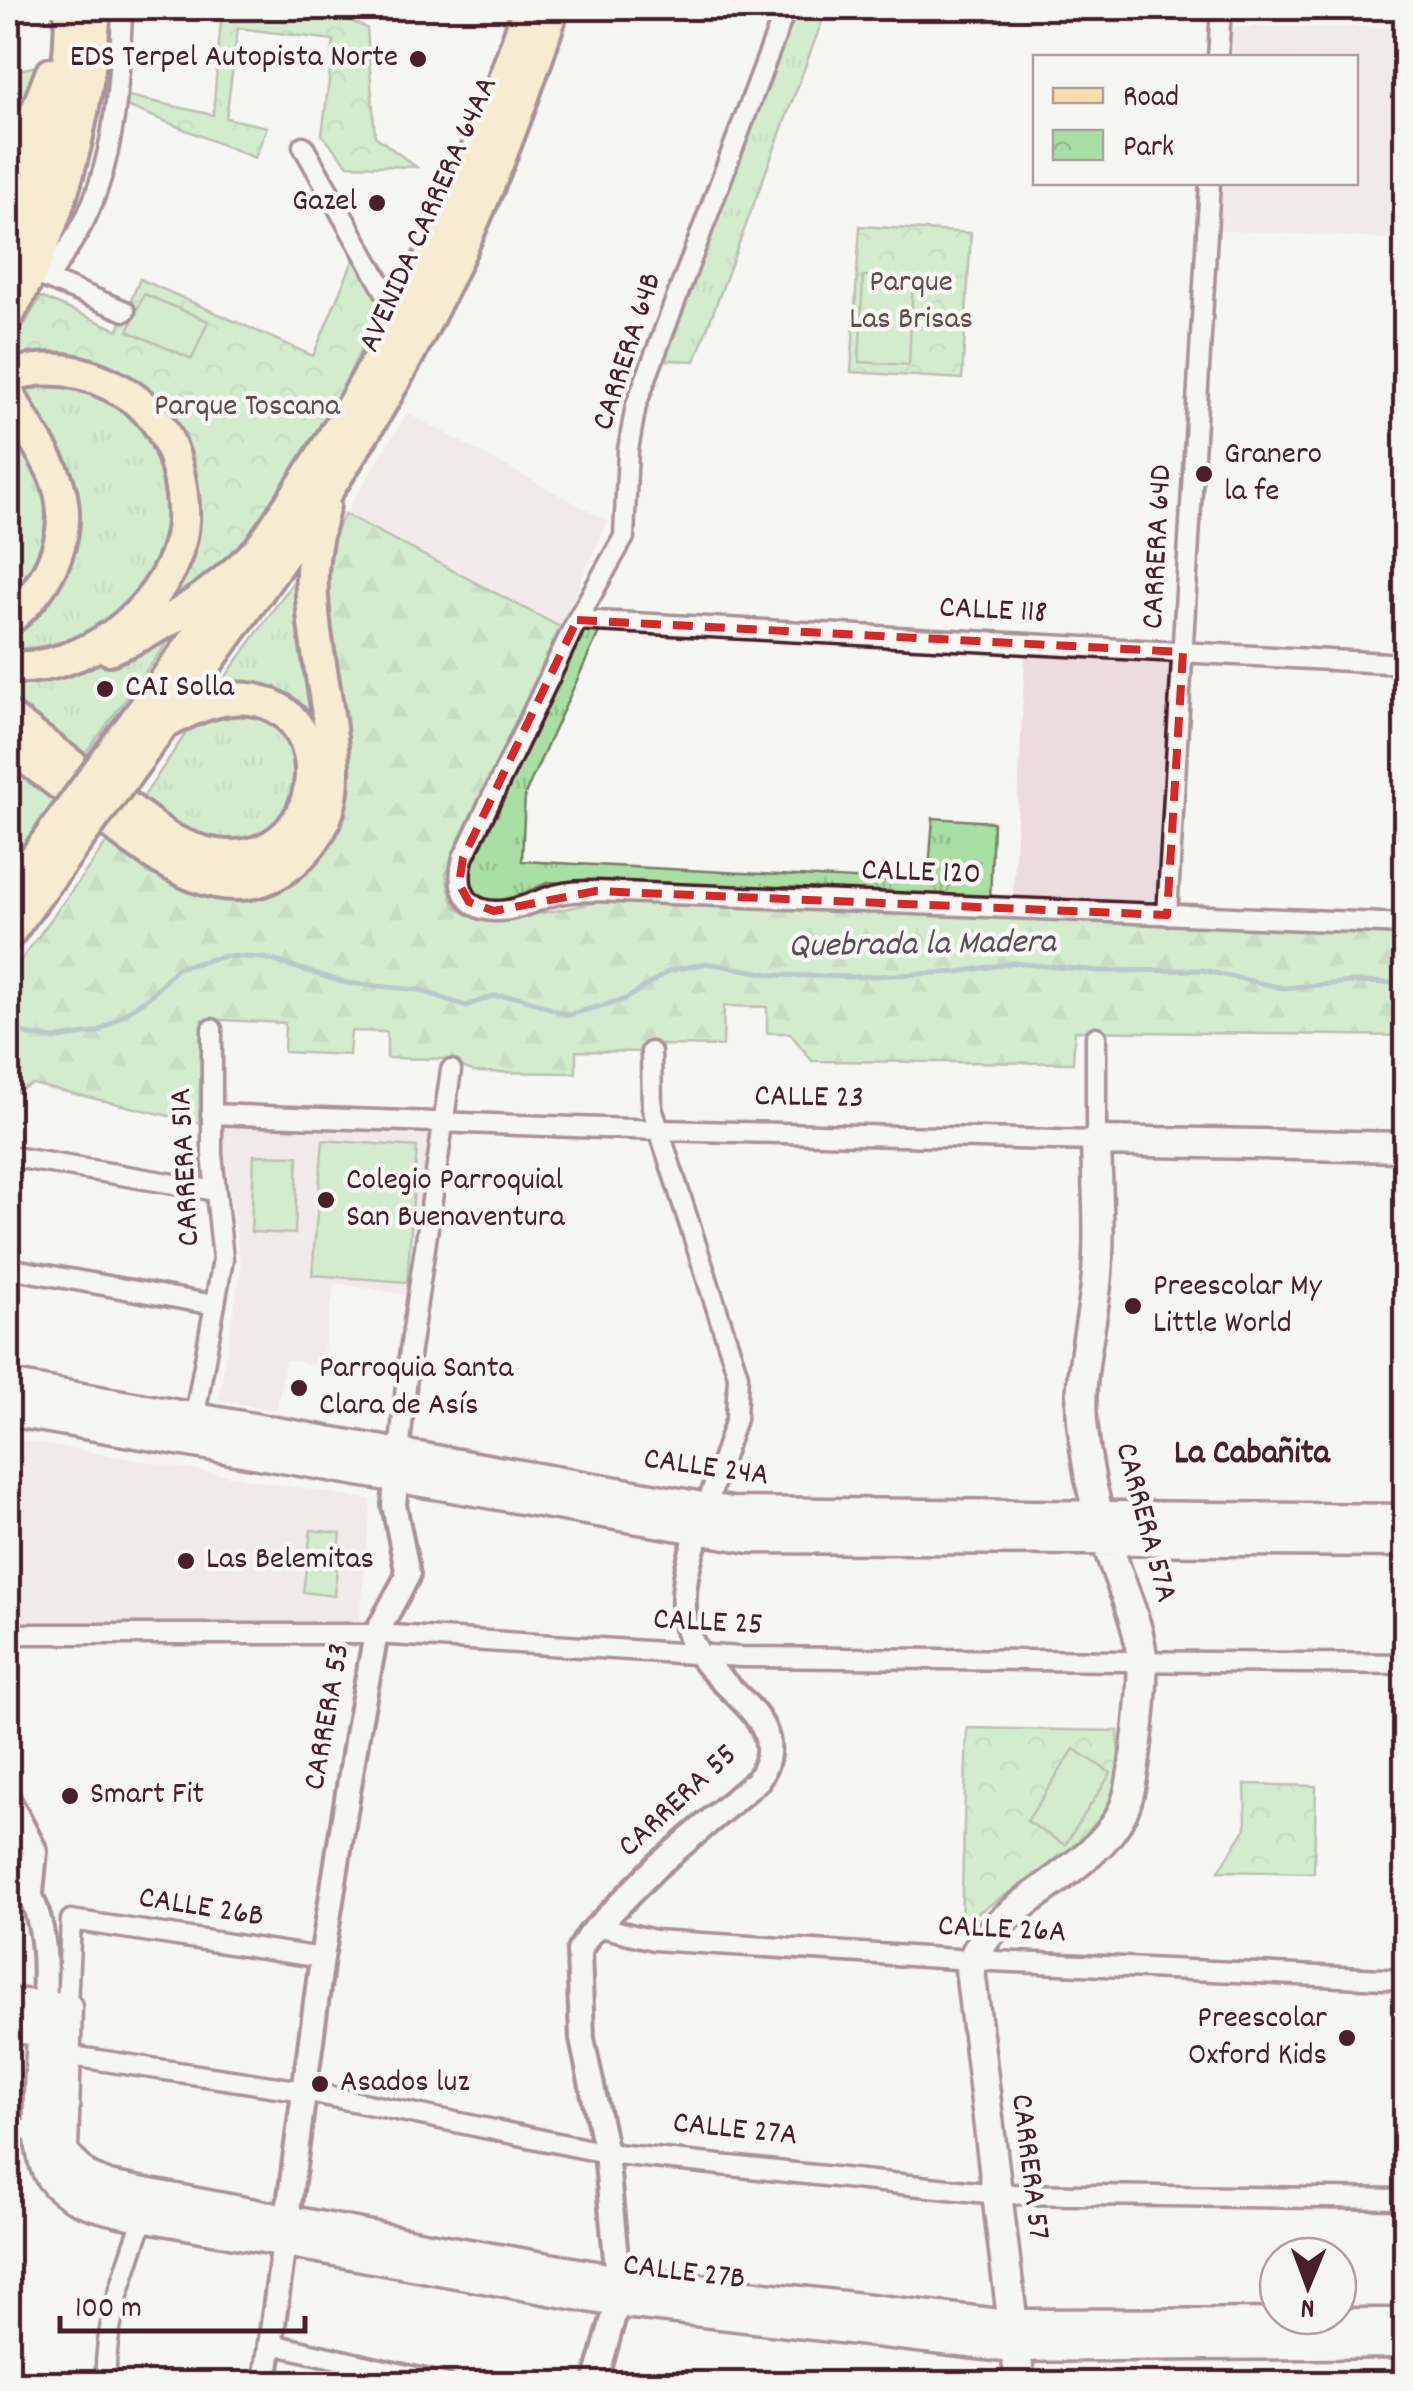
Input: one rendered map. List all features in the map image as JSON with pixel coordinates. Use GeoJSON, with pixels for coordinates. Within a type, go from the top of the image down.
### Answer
{"type":"FeatureCollection","features":[{"type":"Feature","properties":{"kind":"main road"},"geometry":{"type":"LineString","coordinates":[[28,273],[42,168],[68,76],[67,8]]}},
{"type":"Feature","properties":{"kind":"main road"},"geometry":{"type":"LineString","coordinates":[[8,172],[54,69],[67,8]]}},
{"type":"Feature","properties":{"kind":"main road"},"geometry":{"type":"LineString","coordinates":[[10,309],[63,191],[77,143],[95,8]]}},
{"type":"Feature","properties":{"kind":"main road","name":"AVENIDA CARRERA 64AA"},"geometry":{"type":"LineString","coordinates":[[8,896],[67,833],[128,752],[332,440],[400,318],[462,186],[529,8]]}},
{"type":"Feature","properties":{"kind":"main road","name":"AVENIDA CARRERA 64AA"},"geometry":{"type":"LineString","coordinates":[[128,752],[163,723],[329,484],[406,358],[440,293],[520,105],[553,8]]}},
{"type":"Feature","properties":{"kind":"main road"},"geometry":{"type":"LineString","coordinates":[[8,376],[64,369],[102,380],[137,399],[149,409],[172,447],[182,494],[181,538],[174,561],[140,610],[95,647],[40,666]]}},
{"type":"Feature","properties":{"kind":"main road"},"geometry":{"type":"LineString","coordinates":[[8,390],[55,476],[62,532],[54,563],[34,595],[8,620]]}},
{"type":"Feature","properties":{"kind":"main road"},"geometry":{"type":"LineString","coordinates":[[8,744],[124,834],[182,871],[204,880],[246,884],[287,867],[318,837],[332,799],[333,767],[312,572],[329,484]]}},
{"type":"Feature","properties":{"kind":"main road"},"geometry":{"type":"LineString","coordinates":[[8,666],[40,666],[88,657],[177,618],[222,585],[256,552]]}},
{"type":"Feature","properties":{"kind":"main road"},"geometry":{"type":"LineString","coordinates":[[8,716],[182,846],[230,858],[270,848],[288,835],[300,819],[312,780],[308,746],[288,716],[252,699],[230,699],[206,704],[163,723]]}},
{"type":"Feature","properties":{"kind":"main road","name":"AVENIDA CARRERA 64AA"},"geometry":{"type":"LineString","coordinates":[[8,934],[67,833]]}},
{"type":"Feature","properties":{"kind":"main road","name":"CALLE 23"},"geometry":{"type":"LineString","coordinates":[[1096,1141],[1406,1148]]}},
{"type":"Feature","properties":{"kind":"main road","name":"CARRERA 57A"},"geometry":{"type":"LineString","coordinates":[[972,1960],[990,1932],[1094,1848],[1118,1823],[1129,1795],[1143,1660],[1102,1527],[1082,1424],[1081,1400],[1098,1265],[1096,1141]]}},
{"type":"Feature","properties":{"kind":"main road","name":"CALLE 24A"},"geometry":{"type":"LineString","coordinates":[[8,1385],[192,1430],[702,1519],[794,1540],[1406,1519]]}},
{"type":"Feature","properties":{"kind":"main road","name":"CALLE 24A"},"geometry":{"type":"LineString","coordinates":[[8,1411],[192,1430]]}},
{"type":"Feature","properties":{"kind":"main road","name":"CALLE 24A"},"geometry":{"type":"LineString","coordinates":[[1102,1527],[1406,1542]]}},
{"type":"Feature","properties":{"kind":"main road","name":"CARRERA 57"},"geometry":{"type":"LineString","coordinates":[[972,1960],[971,1979],[1020,2384]]}},
{"type":"Feature","properties":{"kind":"main road","name":"CALLE 27A"},"geometry":{"type":"LineString","coordinates":[[8,2003],[57,2026]]}},
{"type":"Feature","properties":{"kind":"main road"},"geometry":{"type":"LineString","coordinates":[[50,2132],[57,2026]]}},
{"type":"Feature","properties":{"kind":"main road","name":"CALLE 27A"},"geometry":{"type":"LineString","coordinates":[[8,2028],[57,2026]]}},
{"type":"Feature","properties":{"kind":"main road","name":"CALLE 27B"},"geometry":{"type":"LineString","coordinates":[[50,2132],[41,2162],[52,2181],[88,2204],[144,2216],[284,2231],[617,2291],[1015,2336],[1406,2344]]}},
{"type":"Feature","properties":{"kind":"main road","name":"CALLE 27B"},"geometry":{"type":"LineString","coordinates":[[50,2132],[72,2165],[108,2186],[284,2231]]}},
{"type":"Feature","properties":{"kind":"main road","name":"CALLE 27B"},"geometry":{"type":"LineString","coordinates":[[1015,2336],[1406,2323]]}},
{"type":"Feature","properties":{"kind":"street"},"geometry":{"type":"LineString","coordinates":[[122,8],[116,92],[88,215],[28,273],[125,312]]}},
{"type":"Feature","properties":{"kind":"street","name":"CARRERA 64B"},"geometry":{"type":"LineString","coordinates":[[459,874],[463,858],[577,620],[624,538],[628,450],[636,405],[786,8]]}},
{"type":"Feature","properties":{"kind":"street"},"geometry":{"type":"LineString","coordinates":[[1218,55],[1221,8]]}},
{"type":"Feature","properties":{"kind":"street"},"geometry":{"type":"LineString","coordinates":[[303,146],[400,318]]}},
{"type":"Feature","properties":{"kind":"street","name":"CARRERA 64D"},"geometry":{"type":"LineString","coordinates":[[1167,915],[1210,185]]}},
{"type":"Feature","properties":{"kind":"street","name":"CALLE 118"},"geometry":{"type":"LineString","coordinates":[[577,620],[1406,664]]}},
{"type":"Feature","properties":{"kind":"street","name":"CALLE 120"},"geometry":{"type":"LineString","coordinates":[[459,874],[462,894],[469,902],[494,911],[510,910],[555,895],[596,890],[1406,924]]}},
{"type":"Feature","properties":{"kind":"street","name":"CARRERA 51A"},"geometry":{"type":"LineString","coordinates":[[192,1430],[224,1247],[216,1191],[212,1030]]}},
{"type":"Feature","properties":{"kind":"street","name":"CARRERA 57A"},"geometry":{"type":"LineString","coordinates":[[1096,1037],[1096,1141]]}},
{"type":"Feature","properties":{"kind":"street","name":"CARRERA 55"},"geometry":{"type":"LineString","coordinates":[[595,2384],[617,2291],[606,2153],[582,2039],[577,1962],[582,1944],[657,1866],[746,1792],[766,1766],[770,1750],[767,1732],[757,1717],[699,1655],[690,1637],[684,1607],[689,1560],[736,1419],[738,1375],[652,1108],[651,1052]]}},
{"type":"Feature","properties":{"kind":"street","name":"CARRERA 53"},"geometry":{"type":"LineString","coordinates":[[264,2384],[322,1958],[358,1729],[376,1634],[408,1575],[395,1515],[397,1466],[451,1070]]}},
{"type":"Feature","properties":{"kind":"street","name":"CALLE 23"},"geometry":{"type":"LineString","coordinates":[[212,1114],[1096,1141]]}},
{"type":"Feature","properties":{"kind":"street"},"geometry":{"type":"LineString","coordinates":[[8,1156],[216,1191]]}},
{"type":"Feature","properties":{"kind":"street"},"geometry":{"type":"LineString","coordinates":[[8,1268],[215,1305]]}},
{"type":"Feature","properties":{"kind":"street","name":"CALLE 25"},"geometry":{"type":"LineString","coordinates":[[8,1634],[376,1634],[699,1655],[1406,1664]]}},
{"type":"Feature","properties":{"kind":"street"},"geometry":{"type":"LineString","coordinates":[[8,1799],[35,1851],[31,1894]]}},
{"type":"Feature","properties":{"kind":"street"},"geometry":{"type":"LineString","coordinates":[[8,1848],[31,1894],[46,1950],[57,2026]]}},
{"type":"Feature","properties":{"kind":"street","name":"CALLE 26B"},"geometry":{"type":"LineString","coordinates":[[57,2026],[72,1920],[322,1958]]}},
{"type":"Feature","properties":{"kind":"street","name":"CALLE 26A"},"geometry":{"type":"LineString","coordinates":[[598,1926],[654,1940],[972,1960],[1406,1980]]}},
{"type":"Feature","properties":{"kind":"street","name":"CALLE 27A"},"geometry":{"type":"LineString","coordinates":[[57,2026],[304,2090],[606,2153],[996,2194],[1406,2199]]}},
{"type":"Feature","properties":{"kind":"street"},"geometry":{"type":"LineString","coordinates":[[8,2128],[50,2132]]}},
{"type":"Feature","properties":{"kind":"street"},"geometry":{"type":"LineString","coordinates":[[106,2384],[106,2348],[116,2301],[144,2216]]}},
{"type":"Feature","properties":{"kind":"street"},"geometry":{"type":"LineString","coordinates":[[272,2344],[446,2384]]}},
{"type":"Feature","properties":{"kind":"highlighted area"},"geometry":{"type":"Polygon","coordinates":[[[577,620],[1183,652],[1167,915],[596,891],[494,911],[469,902],[459,884],[463,858],[577,620]]]}},
{"type":"Feature","properties":{"kind":"shaded area"},"geometry":{"type":"Polygon","coordinates":[[[1228,27],[1405,27],[1405,240],[1215,230],[1218,185],[1358,185],[1358,55],[1226,55],[1228,27]]]}},
{"type":"Feature","properties":{"kind":"shaded area"},"geometry":{"type":"Polygon","coordinates":[[[407,413],[608,521],[560,627],[345,514],[407,413]]]}},
{"type":"Feature","properties":{"kind":"shaded area"},"geometry":{"type":"Polygon","coordinates":[[[1025,656],[1170,664],[1158,906],[1013,899],[1025,656]]]}},
{"type":"Feature","properties":{"kind":"shaded area","name":"Colegio Parroquial San Buenaventura"},"geometry":{"type":"Polygon","coordinates":[[[221,1122],[433,1131],[405,1295],[335,1283],[321,1366],[285,1360],[277,1410],[218,1400],[241,1270],[221,1122]]]}},
{"type":"Feature","properties":{"kind":"shaded area","name":"Las Belemitas"},"geometry":{"type":"Polygon","coordinates":[[[8,1438],[371,1500],[359,1629],[8,1623],[8,1438]]]}},
{"type":"Feature","properties":{"kind":"green space"},"geometry":{"type":"Polygon","coordinates":[[[222,8],[322,8],[367,28],[375,136],[416,167],[348,165],[322,135],[334,40],[238,28],[226,118],[267,127],[255,158],[122,104],[124,95],[213,115],[222,8]]]}},
{"type":"Feature","properties":{"kind":"green space"},"geometry":{"type":"Polygon","coordinates":[[[795,8],[827,8],[695,361],[665,360],[795,8]]]}},
{"type":"Feature","properties":{"kind":"green space"},"geometry":{"type":"Polygon","coordinates":[[[42,65],[8,151],[8,77],[42,65]]]}},
{"type":"Feature","properties":{"kind":"green space","name":"Parque Las Brisas"},"geometry":{"type":"Polygon","coordinates":[[[860,226],[971,233],[962,379],[851,372],[860,226]]]}},
{"type":"Feature","properties":{"kind":"green space","name":"Parque Toscana"},"geometry":{"type":"Polygon","coordinates":[[[357,251],[383,303],[317,441],[239,547],[148,621],[161,602],[179,438],[158,397],[97,364],[8,366],[8,351],[41,297],[118,330],[140,279],[313,356],[357,251]]]}},
{"type":"Feature","properties":{"kind":"green space"},"geometry":{"type":"Polygon","coordinates":[[[863,276],[913,278],[909,365],[859,362],[863,276]]]}},
{"type":"Feature","properties":{"kind":"green space"},"geometry":{"type":"Polygon","coordinates":[[[144,294],[208,321],[192,359],[128,331],[144,294]]]}},
{"type":"Feature","properties":{"kind":"green space"},"geometry":{"type":"Polygon","coordinates":[[[28,384],[71,387],[99,394],[136,415],[149,430],[167,466],[172,527],[160,565],[117,619],[79,638],[8,650],[8,631],[50,556],[8,608],[8,393],[28,384]]]}},
{"type":"Feature","properties":{"kind":"green space"},"geometry":{"type":"Polygon","coordinates":[[[345,514],[560,627],[446,874],[452,901],[465,913],[502,918],[606,901],[1405,933],[1405,1036],[1075,1031],[1073,1063],[812,1061],[790,1033],[767,1033],[767,1007],[724,1006],[723,1046],[662,1045],[645,1052],[576,1051],[576,1073],[475,1072],[443,1059],[387,1058],[387,1032],[351,1031],[349,1055],[284,1052],[285,1023],[202,1019],[199,1123],[32,1084],[8,1095],[8,978],[108,841],[148,873],[208,898],[253,898],[285,883],[346,765],[326,567],[331,539],[345,514]]]}},
{"type":"Feature","properties":{"kind":"green space"},"geometry":{"type":"Polygon","coordinates":[[[301,571],[324,774],[262,689],[217,689],[301,571]]]}},
{"type":"Feature","properties":{"kind":"green space"},"geometry":{"type":"Polygon","coordinates":[[[582,630],[599,632],[525,794],[522,861],[928,883],[933,818],[993,822],[990,901],[549,882],[505,899],[484,899],[474,894],[466,884],[471,863],[582,630]]]}},
{"type":"Feature","properties":{"kind":"green space"},"geometry":{"type":"Polygon","coordinates":[[[169,640],[80,761],[8,707],[8,673],[53,672],[169,640]]]}},
{"type":"Feature","properties":{"kind":"green space"},"geometry":{"type":"Polygon","coordinates":[[[240,714],[279,726],[295,741],[300,761],[298,784],[289,814],[280,826],[252,842],[222,843],[185,832],[138,805],[186,733],[205,719],[240,714]]]}},
{"type":"Feature","properties":{"kind":"green space"},"geometry":{"type":"Polygon","coordinates":[[[8,758],[56,800],[8,865],[8,758]]]}},
{"type":"Feature","properties":{"kind":"green space"},"geometry":{"type":"Polygon","coordinates":[[[323,1140],[417,1147],[407,1282],[312,1275],[323,1140]]]}},
{"type":"Feature","properties":{"kind":"green space"},"geometry":{"type":"Polygon","coordinates":[[[254,1155],[298,1156],[295,1234],[251,1232],[254,1155]]]}},
{"type":"Feature","properties":{"kind":"green space"},"geometry":{"type":"Polygon","coordinates":[[[311,1530],[341,1533],[334,1596],[303,1592],[311,1530]]]}},
{"type":"Feature","properties":{"kind":"green space"},"geometry":{"type":"Polygon","coordinates":[[[967,1728],[1118,1731],[1119,1775],[1113,1801],[1086,1835],[1044,1869],[961,1924],[967,1728]]]}},
{"type":"Feature","properties":{"kind":"green space"},"geometry":{"type":"Polygon","coordinates":[[[1074,1749],[1111,1773],[1065,1845],[1027,1821],[1074,1749]]]}},
{"type":"Feature","properties":{"kind":"green space"},"geometry":{"type":"Polygon","coordinates":[[[1245,1784],[1316,1786],[1314,1873],[1219,1871],[1246,1828],[1245,1784]]]}},
{"type":"Feature","properties":{"kind":"waterway","name":"Quebrada la Madera"},"geometry":{"type":"LineString","coordinates":[[8,1026],[53,1039],[98,1032],[149,997],[177,968],[225,956],[265,958],[346,983],[419,990],[466,1006],[493,996],[520,997],[568,1015],[626,999],[669,971],[707,963],[775,975],[853,977],[959,972],[1013,963],[1100,971],[1202,970],[1283,988],[1353,982],[1406,983]]}},
{"type":"Feature","properties":{"kind":"place","name":"EDS Terpel Autopista Norte"},"geometry":{"type":"Point","coordinates":[418,59]}},
{"type":"Feature","properties":{"kind":"place","name":"Gazel"},"geometry":{"type":"Point","coordinates":[377,203]}},
{"type":"Feature","properties":{"kind":"place","name":"Granero la fe"},"geometry":{"type":"Point","coordinates":[1204,474]}},
{"type":"Feature","properties":{"kind":"place","name":"CAI Solla"},"geometry":{"type":"Point","coordinates":[105,689]}},
{"type":"Feature","properties":{"kind":"place","name":"Colegio Parroquial San Buenaventura"},"geometry":{"type":"Point","coordinates":[326,1200]}},
{"type":"Feature","properties":{"kind":"place","name":"Preescolar My Little World"},"geometry":{"type":"Point","coordinates":[1133,1306]}},
{"type":"Feature","properties":{"kind":"place","name":"Parroquia Santa Clara de Asís"},"geometry":{"type":"Point","coordinates":[299,1388]}},
{"type":"Feature","properties":{"kind":"place","name":"Las Belemitas"},"geometry":{"type":"Point","coordinates":[186,1561]}},
{"type":"Feature","properties":{"kind":"place","name":"Smart Fit"},"geometry":{"type":"Point","coordinates":[70,1796]}},
{"type":"Feature","properties":{"kind":"place","name":"Preescolar Oxford Kids"},"geometry":{"type":"Point","coordinates":[1347,2038]}},
{"type":"Feature","properties":{"kind":"place","name":"Asados luz"},"geometry":{"type":"Point","coordinates":[320,2084]}},
{"type":"Feature","properties":{"kind":"district","name":"La Cabañita"},"geometry":{"type":"Point","coordinates":[1252,1455]}}]}
